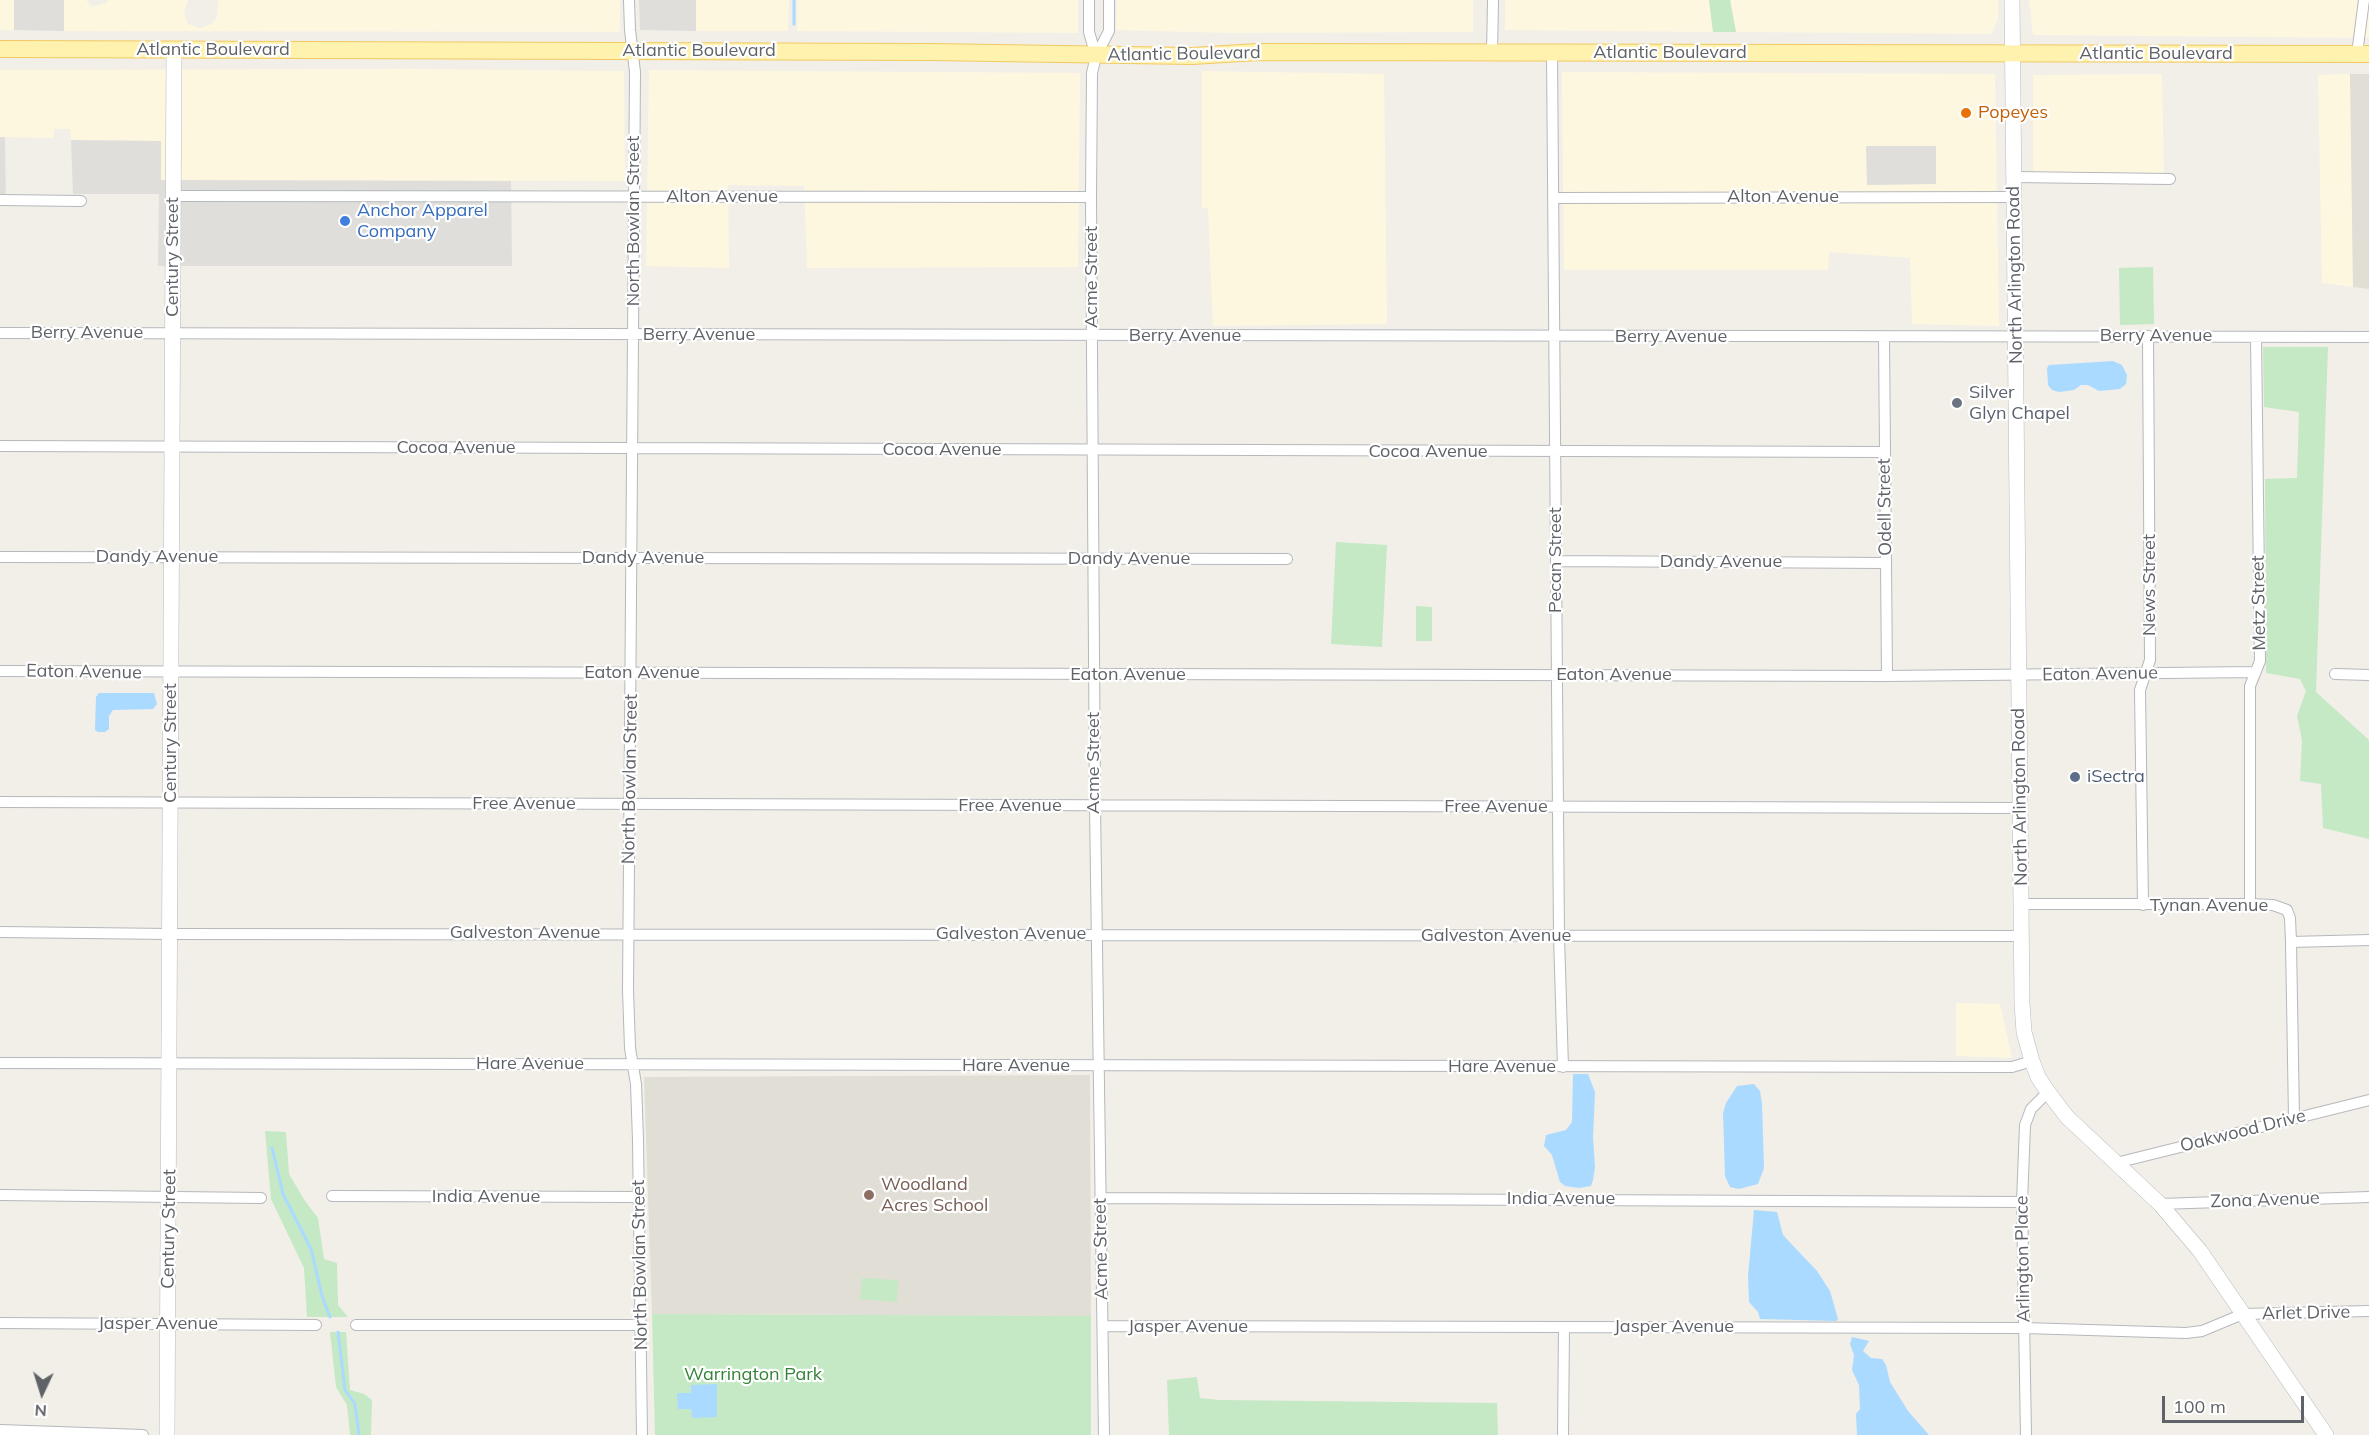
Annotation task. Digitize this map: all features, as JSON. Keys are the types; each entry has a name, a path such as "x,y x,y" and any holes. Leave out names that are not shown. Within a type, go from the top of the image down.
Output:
{"main road":[{"name":"North Arlington Road","path":"2012,0 2021,936 2024,1032 2038,1077 2048,1092 2067,1117 2160,1204 2200,1251 2326,1435"},
{"name":"Atlantic Boulevard","path":"0,50 989,52 1096,56 1192,56 1250,52 2363,54"},
{"name":"Century Street","path":"167,1435 174,50"}],"street":[{"name":"North Bowlan Street","path":"630,0 635,72 629,933 630,1048 636,1083 640,1197 642,1435"},
{"path":"1089,0 1089,32 1096,56"},
{"path":"1096,56 1109,31 1109,0"},
{"path":"1492,53 1493,0"},
{"path":"2363,54 2364,0"},
{"name":"Pecan Street","path":"1552,53 1559,936 1563,1067"},
{"name":"Acme Street","path":"1096,56 1092,73 1092,451 1096,934 1104,1435"},
{"path":"2014,177 2170,179"},
{"name":"Alton Avenue","path":"173,196 1091,197"},
{"name":"Alton Avenue","path":"1553,198 2014,197"},
{"path":"0,200 81,201"},
{"name":"Berry Avenue","path":"0,333 1884,338 2369,337"},
{"name":"News Street","path":"2143,905 2140,690 2151,660 2148,336"},
{"name":"Metz Street","path":"2250,904 2250,686 2260,662 2256,337"},
{"name":"Odell Street","path":"1884,338 1887,676"},
{"name":"Cocoa Avenue","path":"0,446 1884,452"},
{"name":"Dandy Avenue","path":"0,557 1287,559"},
{"name":"Dandy Avenue","path":"1556,561 1885,563"},
{"name":"Eaton Avenue","path":"0,671 1887,676 2255,672"},
{"path":"2336,674 2369,675"},
{"name":"Free Avenue","path":"0,802 2020,808"},
{"name":"Tynan Avenue","path":"2021,904 2273,904 2287,910 2290,918 2291,942"},
{"name":"Galveston Avenue","path":"0,932 2021,936"},
{"path":"2294,1118 2291,942 2369,940"},
{"name":"Hare Avenue","path":"0,1063 1563,1067 2012,1066 2032,1061"},
{"name":"Arlington Place","path":"2026,1435 2022,1202 2027,1117 2031,1109 2048,1092"},
{"name":"Oakwood Drive","path":"2116,1163 2369,1100"},
{"path":"0,1194 261,1198"},
{"name":"India Avenue","path":"332,1196 640,1197"},
{"name":"Zona Avenue","path":"2160,1204 2369,1197"},
{"name":"India Avenue","path":"1100,1198 2022,1202"},
{"name":"Arlet Drive","path":"2242,1314 2369,1311"},
{"name":"Jasper Avenue","path":"1103,1326 2024,1328 2186,1333 2202,1331 2242,1314"},
{"name":"Jasper Avenue","path":"0,1323 316,1325"},
{"path":"356,1325 642,1325"},
{"path":"1563,1435 1564,1327"},
{"path":"0,1430 144,1435"}],"shaded area":[{"path":"0,0 14,0 14,30 0,30"},
{"path":"14,0 64,0 64,31 14,30"},
{"path":"64,0 86,0 92,7 106,3 108,0 188,0 184,13 188,24 200,28 212,24 217,17 218,0 620,0 620,32 64,31"},
{"path":"639,0 696,0 696,31 640,30"},
{"path":"696,0 789,0 788,31 696,31"},
{"path":"797,0 1078,0 1078,33 797,31"},
{"path":"1117,0 1473,0 1473,32 1231,33 1116,30"},
{"path":"1505,0 1709,0 1713,32 1505,30"},
{"path":"1730,0 1998,0 1998,19 1991,34 1736,32"},
{"path":"2029,0 2369,0 2369,38 2033,35"},
{"path":"0,70 624,71 625,181 161,180 161,141 71,140 70,129 54,129 54,138 0,137"},
{"path":"649,70 1080,73 1078,267 807,268 804,186 728,185 729,268 646,266"},
{"path":"1202,71 1384,74 1387,324 1213,326 1208,208 1202,208"},
{"path":"1562,72 1995,74 1999,326 1912,324 1910,258 1829,252 1828,270 1564,270","holes":["1936,146 1936,184 1867,185"]},
{"path":"2162,74 2164,173 2033,172 2033,75"},
{"path":"2350,74 2353,287 2322,283 2318,75"},
{"path":"2350,74 2369,74 2369,289 2353,287"},
{"path":"0,137 5,137 6,206 0,206"},
{"path":"71,140 161,141 161,180 511,181 512,266 158,266 159,194 73,194"},
{"path":"1866,146 1936,146 1936,184 1867,185"},
{"path":"1956,1003 2000,1004 2012,1058 1956,1056"},
{"name":"Woodland Acres School","path":"1090,1075 1091,1316 652,1314 644,1077"}],"green space":[{"path":"1709,0 1730,0 1736,32 1713,32"},
{"path":"2153,267 2154,324 2120,325 2119,268"},
{"path":"2263,347 2328,347 2316,692 2369,740 2369,839 2323,828 2321,784 2300,781 2302,740 2297,716 2306,691 2300,679 2266,673 2265,479 2297,478 2299,412 2264,407"},
{"path":"1336,542 1387,545 1382,647 1331,644"},
{"path":"1416,606 1432,607 1432,641 1416,641"},
{"path":"265,1131 286,1132 289,1174 318,1218 324,1259 337,1263 338,1305 348,1317 307,1317 304,1268 271,1199"},
{"path":"862,1278 898,1280 897,1302 860,1299"},
{"name":"Warrington Park","path":"652,1314 1091,1316 1091,1435 655,1435"},
{"path":"330,1332 346,1332 350,1390 364,1394 372,1400 371,1435 350,1435 347,1405 336,1387"},
{"path":"1197,1377 1200,1398 1219,1400 1497,1403 1498,1435 1169,1435 1167,1380"}],"water":[{"path":"2113,361 2122,365 2127,375 2126,384 2120,389 2099,391 2088,385 2081,385 2074,390 2059,392 2052,390 2048,385 2047,368 2049,365"},
{"path":"99,693 154,693 157,704 153,709 113,710 109,716 109,729 105,732 98,732 95,730 96,697"},
{"path":"1573,1074 1588,1074 1595,1092 1593,1180 1591,1186 1579,1188 1565,1186 1560,1182 1552,1155 1544,1146 1546,1135 1566,1130 1572,1122"},
{"path":"1754,1084 1760,1091 1762,1104 1764,1168 1758,1184 1739,1189 1730,1187 1725,1176 1723,1113 1726,1103 1737,1086"},
{"path":"1754,1210 1777,1212 1783,1235 1817,1271 1830,1291 1838,1319 1836,1321 1760,1319 1758,1312 1749,1302 1748,1276"},
{"path":"1852,1337 1869,1341 1863,1351 1871,1358 1882,1359 1886,1365 1890,1382 1908,1411 1929,1435 1857,1435 1856,1414 1860,1409 1859,1385 1852,1370 1854,1355 1850,1344"},
{"path":"717,1384 717,1417 692,1418 691,1409 678,1409 677,1393 691,1393 691,1385"}],"waterway":[{"path":"794,0 794,24"},
{"path":"272,1148 283,1194 311,1249 322,1296 330,1317"},
{"path":"338,1332 345,1390 355,1404 359,1435"}],"place":[{"name":"Popeyes","path":"1966,113"},
{"name":"Anchor Apparel Company","path":"345,221"},
{"name":"Silver Glyn Chapel","path":"1957,403"},
{"name":"iSectra","path":"2075,777"},
{"name":"Woodland Acres School","path":"869,1195"}]}
